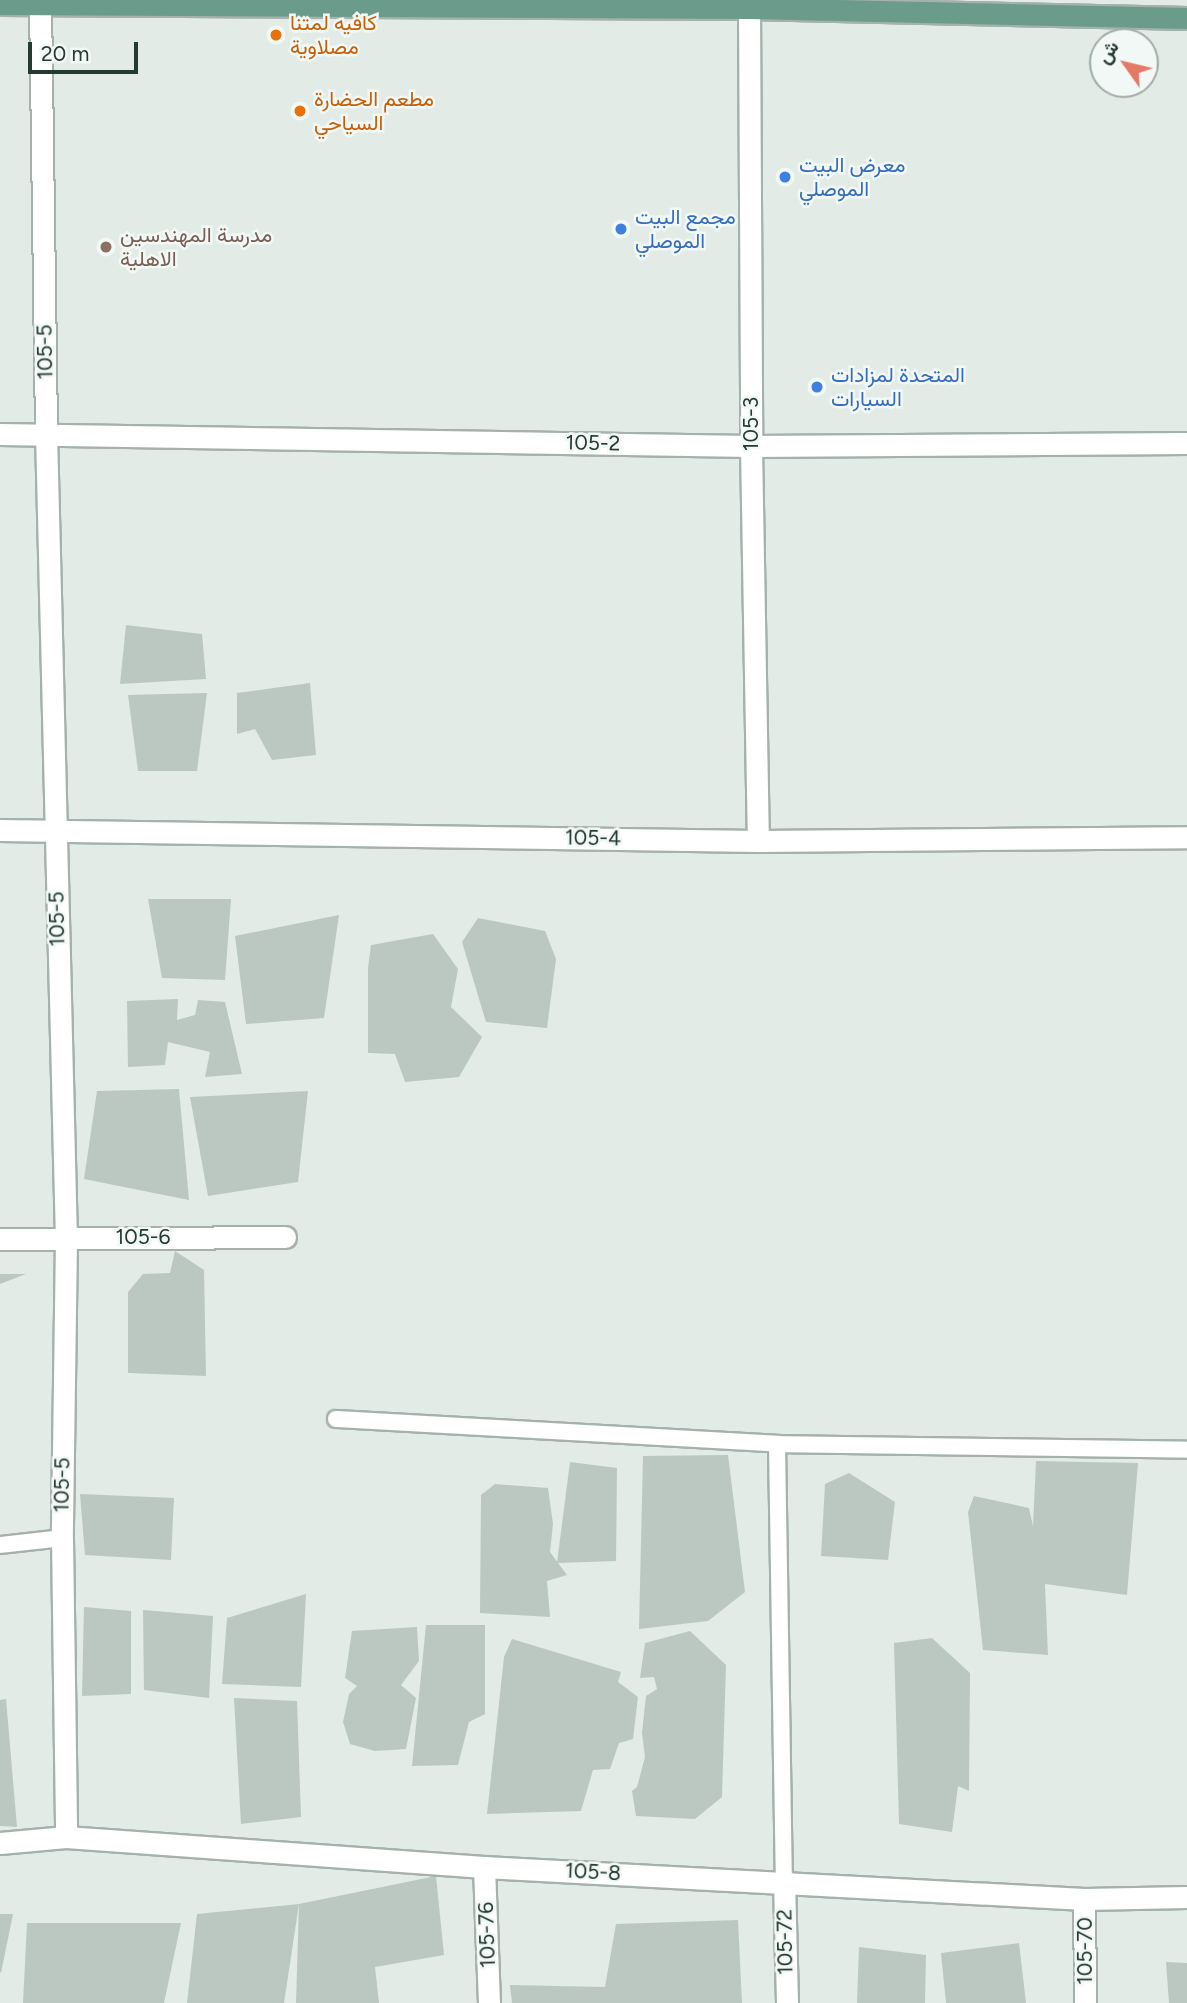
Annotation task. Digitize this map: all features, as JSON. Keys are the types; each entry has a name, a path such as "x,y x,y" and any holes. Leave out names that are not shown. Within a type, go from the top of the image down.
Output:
{"main road":[{"path":"0,4 40,1 749,8 1187,18"}],"street":[{"name":"105-5","path":"40,1 46,433 66,1238 61,1538 66,1837"},
{"name":"105-3","path":"749,8 751,446 758,841"},
{"name":"105-2","path":"0,434 751,446 1187,443"},
{"name":"105-4","path":"0,830 758,841 1187,837"},
{"name":"105-6","path":"0,1239 285,1237"},
{"name":"105-8","path":"0,1843 66,1837 484,1867 783,1880 1084,1899 1187,1897"},
{"name":"105-76","path":"484,1867 489,2003"},
{"name":"105-72","path":"783,1880 787,2003"},
{"name":"105-70","path":"1084,1899 1085,2003"}],"lane":[{"path":"336,1419 777,1444 1187,1450"},
{"path":"777,1444 783,1880"},
{"path":"0,1545 61,1538"}],"building":[{"path":"126,625 202,634 206,679 120,684"},
{"path":"310,683 316,755 272,760 255,729 237,734 237,693"},
{"path":"207,693 197,771 138,771 128,695"},
{"path":"148,899 231,899 225,980 162,978"},
{"path":"339,915 324,1018 246,1024 235,936"},
{"path":"478,918 545,931 556,959 547,1028 486,1022 462,942"},
{"path":"433,934 458,969 451,1007 482,1037 459,1077 405,1082 395,1054 368,1053 368,968 371,945"},
{"path":"178,999 177,1020 195,1015 198,1000 225,1002 242,1074 205,1077 210,1052 168,1042 165,1065 128,1067 127,1001"},
{"path":"179,1089 189,1200 84,1179 97,1091"},
{"path":"308,1091 298,1182 208,1196 190,1097"},
{"path":"175,1251 204,1270 206,1376 128,1373 128,1292 143,1274 170,1273"},
{"path":"0,1274 26,1274 0,1284"},
{"path":"728,1455 745,1592 708,1621 639,1629 643,1456"},
{"path":"1036,1461 1138,1463 1127,1595 1045,1584 1048,1655 983,1650 968,1512 974,1496 1029,1508 1033,1526"},
{"path":"570,1462 617,1468 616,1561 557,1563"},
{"path":"849,1473 895,1502 888,1560 821,1556 825,1484"},
{"path":"495,1484 548,1488 553,1524 550,1552 567,1575 547,1581 550,1617 480,1613 481,1495"},
{"path":"80,1494 174,1498 171,1560 85,1555"},
{"path":"306,1594 301,1687 222,1684 227,1618"},
{"path":"84,1607 131,1611 131,1694 82,1696"},
{"path":"143,1610 213,1616 209,1698 144,1690"},
{"path":"426,1625 485,1625 485,1714 469,1722 458,1765 412,1766"},
{"path":"417,1627 419,1661 401,1685 416,1698 406,1749 375,1751 350,1744 343,1722 349,1694 357,1686 345,1678 352,1631"},
{"path":"690,1631 726,1665 722,1797 695,1819 636,1816 632,1791 637,1787 645,1757 642,1733 646,1696 657,1689 654,1677 640,1678 645,1643"},
{"path":"932,1638 970,1673 969,1791 958,1786 952,1832 899,1824 894,1643"},
{"path":"512,1639 621,1672 618,1682 638,1697 633,1739 619,1743 610,1769 593,1770 581,1811 487,1814 504,1657"},
{"path":"234,1698 297,1701 301,1817 241,1824"},
{"path":"6,1699 17,1827 0,1826 0,1700"},
{"path":"436,1876 444,1955 375,1967 379,2003 296,2003 299,1904"},
{"path":"299,1904 284,2003 187,2003 197,1914"},
{"path":"0,1914 13,1914 1,1973 0,1972"},
{"path":"738,1920 742,2003 512,2003 510,1985 605,1987 616,1924"},
{"path":"27,1923 181,1923 164,2003 23,2003"},
{"path":"1019,1943 1026,2003 946,2003 941,1953"},
{"path":"859,1947 926,1955 925,2003 857,2003"},
{"path":"1166,1962 1187,1963 1187,2003 1169,2003"}],"place":[{"name":"كافيه لمتنا مصلاوية","path":"276,35"},
{"name":"مطعم الحضارة السياحي","path":"300,111"},
{"name":"معرض البيت الموصلي","path":"785,177"},
{"name":"مجمع البيت الموصلي","path":"621,229"},
{"name":"مدرسة المهندسين الاهلية","path":"106,247"},
{"name":"المتحدة لمزادات السيارات","path":"817,387"}]}
